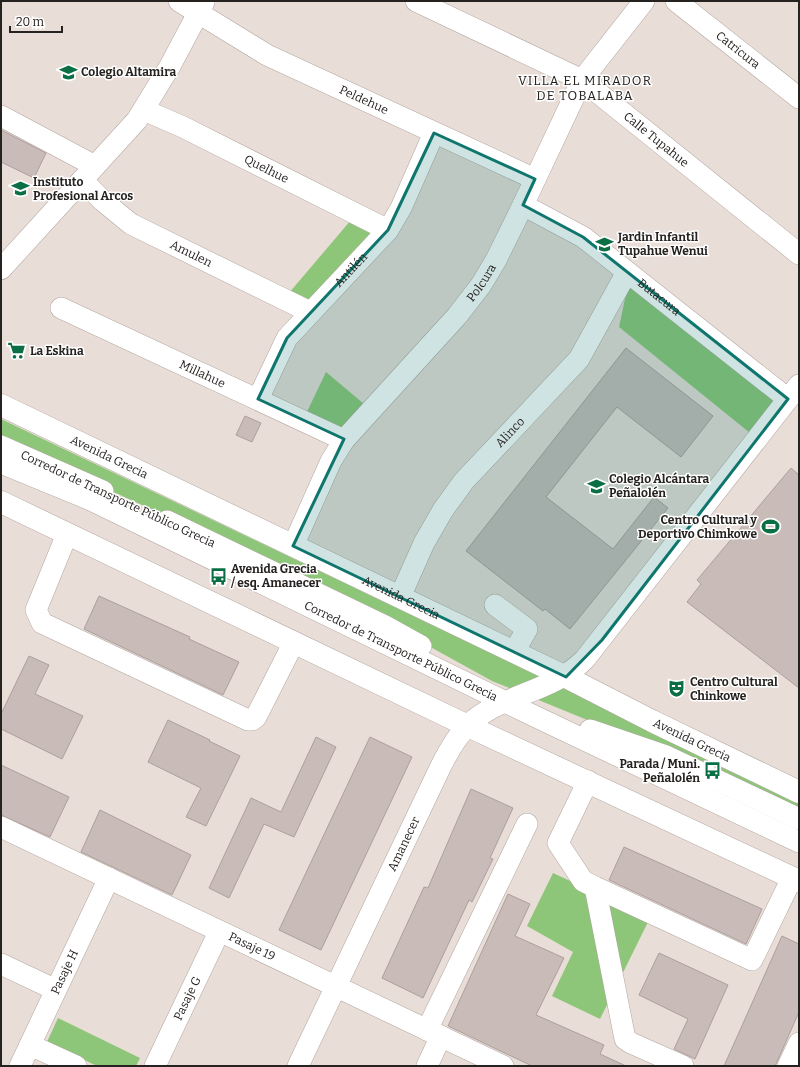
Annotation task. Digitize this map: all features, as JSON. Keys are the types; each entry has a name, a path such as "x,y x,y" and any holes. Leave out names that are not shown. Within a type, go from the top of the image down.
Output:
{"main road":[{"name":"Avenida Grecia","path":"1,405 566,676 652,721 799,792"},
{"path":"1,502 468,726 796,880"}],"street":[{"name":"Peldehue","path":"179,1 200,7 267,55 535,180"},
{"name":"Calle Tupahue","path":"416,1 582,80 799,254"},
{"name":"Polcura","path":"293,546 331,462 344,440 469,301 489,273 582,80 644,1"},
{"name":"Catricura","path":"676,1 799,98"},
{"path":"1,268 137,120 170,66 200,7"},
{"name":"Quelhue","path":"144,110 183,127 388,230"},
{"name":"Amulen","path":"1,116 89,173 112,209 131,224 310,312"},
{"name":"Antilén","path":"258,399 284,342 310,312 388,230 401,208 434,133"},
{"name":"Butacura","path":"523,205 583,237 627,272 794,392"},
{"name":"Alinco","path":"400,597 424,543 443,510 464,481 579,359 627,272"},
{"name":"Millahue","path":"61,308 344,440"},
{"name":"Amanecer","path":"298,1066 446,756 457,737 477,718 512,700 566,676 582,662 602,640 794,392"},
{"name":"Corredor de Transporte Público Grecia","path":"1,446 63,472 289,578 385,626 512,700 595,732 666,756 799,819"},
{"name":"Corredor de Transporte Público Grecia","path":"1,463 98,503 512,700 799,842"},
{"path":"68,534 36,610 42,623 248,720 256,718 294,642"},
{"path":"495,605 527,629 514,652"},
{"path":"588,782 558,843 583,881 595,887 752,960 796,880"},
{"path":"427,1066 434,1033 527,824"},
{"name":"Pasaje 19","path":"3,832 109,878 335,988 503,1066"},
{"name":"Pasaje H","path":"20,1066 109,878"},
{"path":"595,887 625,1038 631,1043 683,1066"},
{"name":"Pasaje G","path":"155,1066 219,932"},
{"path":"1,964 56,990"},
{"path":"788,1066 799,1043"},
{"path":"30,1045 76,1066"}],"highlighted area":[{"path":"434,133 535,179 523,205 583,237 788,399 602,640 566,677 293,546 344,439 258,399 287,338 388,230"}],"green space":[{"path":"351,220 375,236 310,305 289,293"},
{"path":"632,286 775,401 750,433 619,327 626,294"},
{"path":"326,372 364,404 342,436 304,418"},
{"path":"1,419 799,800 799,812 597,724 492,681 378,618 206,534 1,441"},
{"path":"553,873 650,918 600,1019 552,996 573,952 527,926"},
{"path":"58,1018 140,1058 136,1066 97,1066 47,1042"}],"building":[{"path":"1,130 46,153 34,178 1,162"},
{"path":"626,348 713,416 681,457 617,407 546,497 613,549 654,497 668,508 570,629 545,609 543,611 466,551"},
{"path":"245,416 261,423 252,442 236,435"},
{"name":"Centro Cultural y Deportivo Chimkowe","path":"791,468 799,475 799,688 687,602 701,584 697,580"},
{"path":"99,596 190,637 189,639 239,662 223,695 84,629"},
{"path":"29,656 49,665 35,694 83,716 62,759 1,729 1,714"},
{"path":"168,720 240,756 206,826 186,817 201,788 148,762"},
{"path":"316,737 336,747 294,837 264,824 229,898 209,888 251,798 281,812"},
{"path":"370,737 412,757 321,950 279,930"},
{"path":"1,765 69,797 50,837 1,815"},
{"path":"471,789 513,808 490,858 493,859 472,902 469,900 423,998 382,978 424,887 428,888"},
{"path":"100,810 191,855 172,895 81,852"},
{"path":"624,847 762,909 746,944 609,880"},
{"path":"508,894 530,904 515,936 564,958 536,1015 604,1045 600,1054 626,1066 532,1066 448,1026"},
{"path":"782,936 799,944 799,1012 781,1053 775,1066 724,1066"},
{"path":"659,953 728,985 695,1059 674,1049 688,1019 639,995"}],"place":[{"name":"Colegio Altamira","path":"68,72"},
{"name":"Instituto Profesional Arcos","path":"20,189"},
{"name":"Jardin Infantil Tupahue Wenui","path":"605,244"},
{"name":"La Eskina","path":"17,351"},
{"name":"Colegio Alcántara Peñalolén","path":"596,486"},
{"name":"Centro Cultural y Deportivo Chimkowe","path":"770,527"},
{"name":"Avenida Grecia / esq. Amanecer","path":"218,576"},
{"name":"Centro Cultural Chinkowe","path":"677,689"},
{"name":"Parada / Muni. Peñalolén","path":"713,771"}],"district":[{"name":"VILLA EL MIRADOR DE TOBALABA","path":"585,88"}]}
